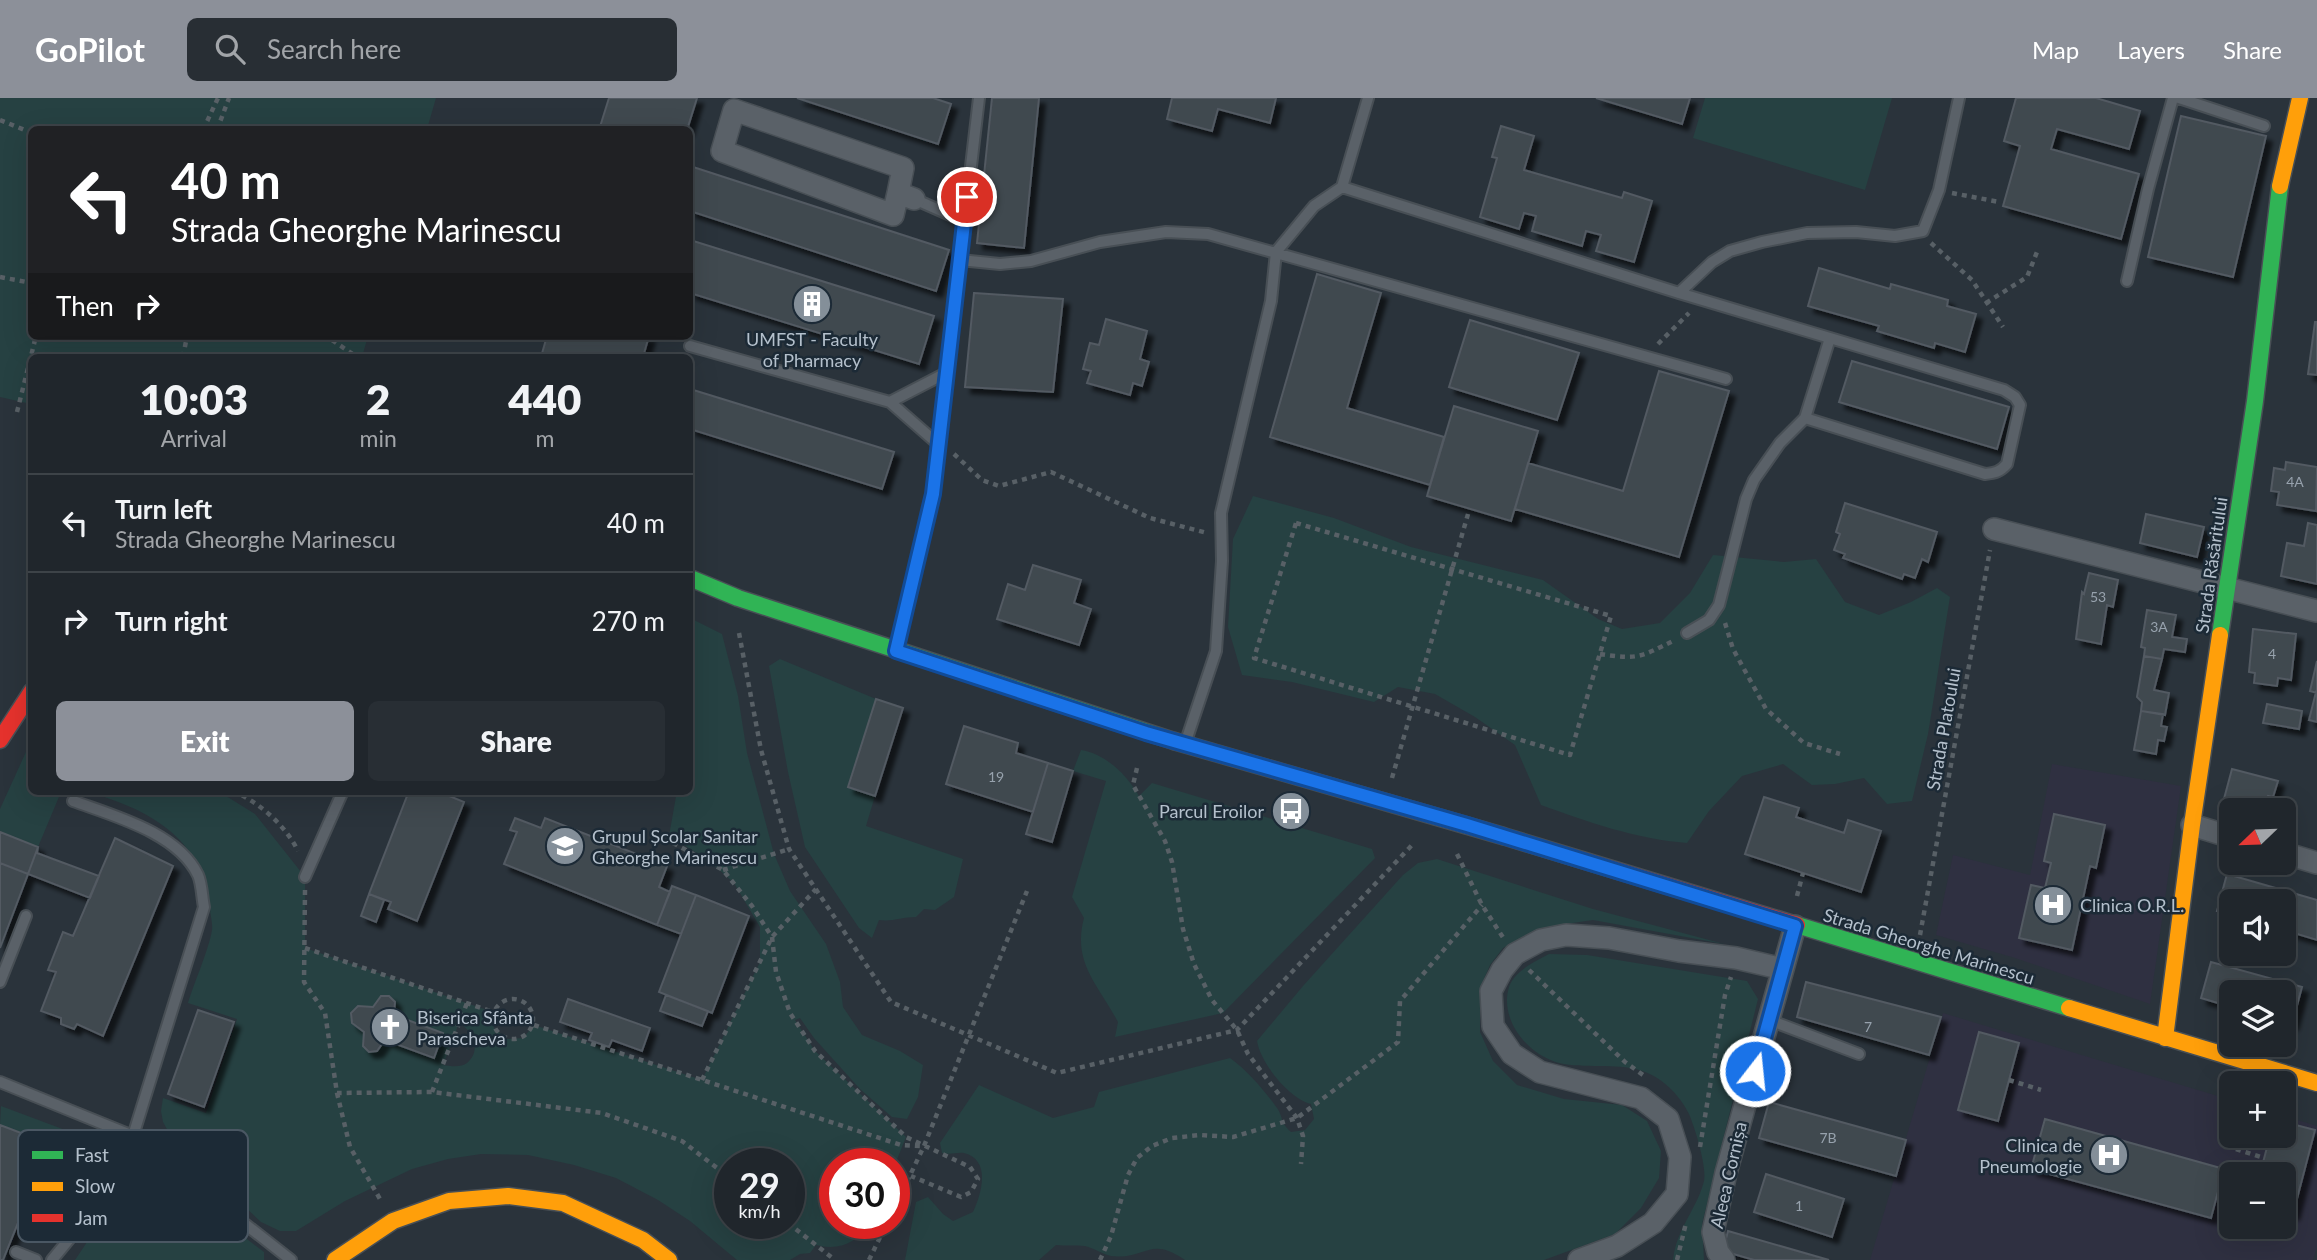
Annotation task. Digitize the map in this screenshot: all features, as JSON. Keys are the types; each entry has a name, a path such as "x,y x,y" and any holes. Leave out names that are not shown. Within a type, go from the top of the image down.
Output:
{"main road":[{"name":"Strada Răsăritului","path":"2165,1038 2192,825 2255,401 2280,184 2300,98"},
{"name":"Strada Gheorghe Marinescu","path":"693,579 738,598 896,651 1185,744 1467,825 2317,1083"},
{"path":"0,738 28,697"},
{"path":"334,1260 393,1221 449,1201 508,1196 563,1203 643,1240 669,1260"}],"street":[{"path":"734,110 903,168 906,196 894,215 722,151 734,110"},
{"path":"1994,529 2317,611"},
{"path":"2192,825 2219,833"},
{"path":"2296,857 2317,863"},
{"name":"Aleea Cornișa","path":"1724,1260 1718,1252 1713,1232 1726,1174 1795,926"},
{"path":"1579,1260 1617,1247 1653,1223 1677,1194 1681,1157 1668,1119 1641,1098 1540,1072 1512,1054 1493,1026 1491,991 1502,970 1516,954 1541,940 1566,935 1609,938 1736,958 1783,970"}],"lane":[{"path":"896,651 933,494 979,98"},
{"path":"1185,744 1216,651 1222,561 1221,513 1271,300 1276,252 1314,206 1342,187 1368,98"},
{"path":"1679,293 1712,262 1730,251 1807,233 1856,232 1895,236 1923,231 1939,190 1959,98"},
{"path":"2127,281 2173,98"},
{"path":"2179,98 2264,125"},
{"path":"1342,187 1679,293 2004,390 2015,397 2020,405 2020,416 2007,464 2001,471 1985,474 1805,418"},
{"path":"906,196 964,221"},
{"path":"960,260 1000,264 1031,261 1100,242 1166,232 1208,234 1726,379"},
{"path":"1687,633 1709,620 1719,605 1746,499 1754,480 1780,443 1805,418 1830,338"},
{"path":"690,346 890,402 938,442"},
{"path":"890,402 946,373"},
{"path":"305,877 341,795"},
{"path":"73,801 155,832 180,852 199,876 204,908 136,1130"},
{"path":"0,982 26,916"},
{"path":"1769,1020 1859,1054"},
{"path":"0,1082 119,1130"},
{"path":"248,1226 291,1260"},
{"path":"52,1260 67,1242"},
{"path":"16,1252 36,1260"}],"path":[{"path":"204,126 218,98"},
{"path":"218,126 229,98"},
{"path":"0,120 28,131"},
{"path":"1939,190 1999,202"},
{"path":"1923,231 1936,248 1972,281 2003,327"},
{"path":"1986,303 2027,277 2037,252"},
{"path":"0,277 28,282"},
{"path":"1645,357 1702,300"},
{"path":"332,340 353,354"},
{"path":"18,412 28,370"},
{"path":"938,442 982,480 999,486 1051,472 1150,518 1208,534"},
{"path":"1392,778 1468,513"},
{"path":"1296,523 1452,570 1611,616 1570,755 1254,658 1296,523"},
{"name":"Strada Platoului","path":"1920,935 1994,529"},
{"path":"1719,605 1733,649 1766,709 1804,743 1840,754"},
{"path":"739,633 761,750 789,849 891,1002 1057,1073 1237,1031 1413,844"},
{"path":"1600,654 1628,658 1644,656 1687,633"},
{"path":"1137,768 1133,785 1165,841 1172,862 1183,929 1195,964 1212,1000 1237,1031 1248,1054 1297,1118 1303,1136 1301,1164"},
{"path":"240,795 258,805 283,828 294,841 300,855 305,877 304,982 325,1013 337,1093 350,1147 381,1201"},
{"path":"673,843 723,870 752,906 772,937 776,972 790,1013 815,1051 906,1137 924,1146 970,1167 978,1179 971,1192 961,1197 911,1176 924,1146 970,1036 1027,891"},
{"path":"723,870 789,849"},
{"path":"1457,854 1482,905 1508,946"},
{"path":"1797,896 1803,873"},
{"path":"702,1080 772,937 816,889"},
{"path":"1100,1260 1111,1236 1128,1175 1137,1158 1152,1146 1172,1138 1200,1135 1233,1138 1297,1118 1398,1042 1400,1001 1482,905"},
{"path":"305,948 493,1012"},
{"path":"1523,963 1625,1062 1653,1083"},
{"path":"1694,1144 1699,1155 1725,995"},
{"path":"520,998 532,1009 534,1025 523,1038 507,1039 494,1028 493,1012 503,1000 520,998"},
{"path":"432,1092 467,1003"},
{"path":"534,1025 901,1145 924,1146"},
{"path":"2009,1080 2041,1090"},
{"path":"337,1093 432,1092 602,1113 682,1140 714,1165"},
{"path":"2236,1149 2264,1158"},
{"path":"1677,1260 1686,1223"},
{"path":"805,1236 835,1260"},
{"path":"869,1260 879,1239"}],"shaded area":[{"name":"Clinica O.R.L.","path":"2052,764 2181,786 2150,1004 2015,958 1936,935 1953,855 2030,875"},
{"name":"Clinica de Pneumologie","path":"1943,1013 2219,1096 2219,1148 2296,1148 2296,1120 2317,1126 2317,1246 2313,1260 1870,1260"}],"green space":[{"path":"0,98 436,98 428,126 28,126 28,340 367,340 363,354 28,354 28,403 0,397"},
{"path":"1705,98 1892,98 1865,190 1693,138"},
{"path":"1253,496 1334,518 1411,547 1543,580 1598,619 1622,629 1660,623 1690,593 1713,555 1784,562 1816,559 1845,602 1879,615 1937,588 1950,597 1928,734 1912,801 1887,804 1864,778 1812,785 1783,764 1742,776 1709,811 1687,843 1649,838 1541,805 1515,745 1475,717 1435,694 1398,687 1374,702 1292,682 1242,675 1228,627 1233,539"},
{"path":"693,620 722,634 738,696 747,753 774,854 790,891 826,944 840,982 843,1007 862,1035 900,1051 923,1065 918,1097 907,1119 892,1117 860,1089 814,1038 800,1018 795,1020 815,1051 906,1137 902,1148 819,1148 819,1239 854,1239 840,1246 816,1245 810,1253 800,1254 790,1260 737,1260 690,1221 616,1178 528,1155 481,1154 448,1159 412,1169 345,1201 296,1231 280,1231 261,1222 248,1210 248,1130 167,1130 163,1122 163,1098 206,1113 237,1019 188,1003 212,930 205,883 196,862 184,844 168,829 129,806 97,795 224,795 255,814 305,877 305,948 493,1012 494,1028 507,1039 523,1038 534,1025 702,1080 760,962 760,927 734,883 708,860 669,836 676,795 693,795","holes":["459,1023 468,1031 475,1047 472,1058 465,1065 443,1065"]},
{"path":"780,659 876,699 848,787 875,796 866,826 963,859 954,897 935,910 924,909 916,917 879,920 872,938 859,928 805,847 769,666"},
{"path":"28,748 28,795 60,795 38,847 0,832 0,809"},
{"path":"1081,750 1099,756 1115,767 1139,796 1152,783 1372,849 1375,858 1223,1013 1115,1037 1118,1022 1084,961 1081,934 1084,918 1072,897 1106,781 1073,771"},
{"path":"1437,859 1593,909 1724,944 1593,920 1559,925 1532,932 1503,948 1490,965 1480,988 1480,1032 1493,1061 1517,1085 1564,1099 1622,1105 1647,1121 1661,1151 1659,1178 1641,1208 1615,1234 1544,1260 1185,1260 1163,1249 1111,1256 1085,1246 1056,1245 1039,1260 905,1260 916,1202 928,1197 953,1221 973,1212 976,1205 982,1179 978,1163 964,1153 942,1153 940,1143 979,1085 1053,1118 1094,1107 1099,1092 1230,1058 1261,1088 1291,1132 1305,1130 1314,1119 1311,1104 1294,1095 1277,1079 1264,1060 1257,1041 1403,875 1418,863"},
{"path":"1549,954 1587,955 1747,981 1758,999 1702,1224 1704,1260 1673,1260 1678,1238 1704,1181 1702,1157 1694,1128 1680,1100 1662,1081 1639,1070 1569,1065 1548,1059 1527,1044 1512,1023 1507,999 1512,981 1526,967"},
{"path":"1,1106 65,1130 18,1132 0,1125"},
{"path":"248,1240 264,1252 264,1260 75,1260 87,1242 248,1242"}],"building":[{"path":"609,98 697,98 688,126 600,126"},
{"path":"797,98 933,98 951,104 938,144"},
{"path":"992,98 1039,98 1024,248 977,243"},
{"path":"1172,98 1276,98 1270,123 1218,109 1212,131 1167,119"},
{"path":"1596,98 1690,98 1682,124"},
{"path":"2016,98 2096,98 2140,111 2129,149 2057,129 2051,149 2139,174 2121,239 2003,206 2020,146 2004,141"},
{"path":"2181,116 2266,136 2233,277 2148,257"},
{"path":"1501,126 1534,136 1524,170 1622,198 1624,192 1652,201 1634,262 1596,251 1601,235 1586,231 1582,246 1532,231 1536,216 1524,213 1519,229 1480,217 1497,158 1492,157"},
{"path":"693,167 949,250 936,291 693,212"},
{"name":"UMFST - Faculty of Pharmacy","path":"693,241 934,316 919,364 693,294"},
{"path":"1819,268 1890,289 1891,284 1948,300 1947,306 1976,314 1965,352 1935,343 1934,348 1877,331 1879,326 1808,306"},
{"path":"1317,274 1381,293 1347,408 1444,437 1430,485 1270,437"},
{"path":"974,293 1063,299 1053,392 965,387"},
{"path":"1106,319 1147,331 1140,359 1149,362 1142,386 1133,383 1130,395 1087,383 1091,371 1083,369 1090,343 1099,345"},
{"path":"1470,320 1579,353 1557,420 1449,387"},
{"path":"2317,322 2317,375 2308,374"},
{"path":"546,340 648,340 644,354 542,354"},
{"path":"1852,361 2009,407 1997,449 1839,402"},
{"path":"1659,371 1729,391 1679,557 1515,509 1528,463 1623,491"},
{"name":"UMFST - Faculty of Pharmacy","path":"693,390 894,452 882,489 693,430"},
{"path":"1454,406 1538,431 1511,521 1427,496"},
{"path":"2286,462 2317,467 2316,511 2277,505 2279,492 2271,491 2274,468 2285,470"},
{"path":"1845,503 1937,532 1928,562 1922,559 1915,578 1904,574 1902,579 1843,558 1845,554 1834,550 1840,534 1836,532"},
{"path":"2146,514 2204,527 2197,557 2140,543"},
{"path":"2308,523 2317,525 2317,584 2281,576 2287,543 2304,546"},
{"path":"1033,565 1081,580 1074,603 1091,609 1079,645 997,619 1008,584 1025,590"},
{"path":"2089,573 2118,580 2113,607 2107,605 2101,644 2076,639 2082,592 2084,594"},
{"path":"2147,610 2176,615 2172,637 2187,639 2185,652 2164,649 2162,659 2144,656 2145,648 2141,647"},
{"path":"2253,629 2296,634 2291,680 2278,678 2277,686 2254,683 2255,673 2249,672"},
{"path":"2144,656 2162,659 2154,690 2169,693 2165,715 2141,711 2142,702 2137,697"},
{"path":"2317,661 2317,693 2310,691"},
{"path":"2317,693 2317,722 2309,720"},
{"path":"876,699 903,708 875,796 848,787"},
{"path":"2267,704 2302,711 2299,729 2263,723"},
{"path":"2141,711 2163,714 2161,726 2167,727 2164,741 2158,740 2156,754 2134,750"},
{"path":"964,726 1018,743 1016,753 1048,763 1033,812 946,784"},
{"path":"1048,763 1073,771 1052,842 1026,834"},
{"path":"2232,769 2278,781 2273,797 2224,798"},
{"path":"407,795 447,795 464,802 417,921 388,909 391,902 369,894"},
{"path":"1764,797 1799,808 1796,817 1844,833 1848,820 1881,831 1861,892 1745,854"},
{"path":"2054,814 2105,825 2096,868 2090,866 2072,950 2019,938 2031,885 2045,888 2051,863 2044,861"},
{"path":"515,818 541,828 545,818 667,866 659,887 670,892 657,925 504,864 517,832 510,830"},
{"path":"0,832 38,847 28,874 0,863"},
{"path":"115,838 173,866 103,1036 77,1024 74,1029 61,1024 61,1018 41,1011 56,972 48,970 63,932 73,936"},
{"path":"38,847 37,853 99,876 90,898 28,874"},
{"path":"0,863 28,874 0,948"},
{"path":"2227,875 2230,875 2279,889 2223,889"},
{"path":"672,886 696,895 681,934 657,925"},
{"path":"369,894 384,900 376,922 361,916"},
{"path":"2296,894 2317,900 2317,940 2296,934"},
{"path":"696,895 749,916 712,1013 659,992"},
{"path":"2211,962 2277,980 2219,980 2219,1003 2201,998"},
{"path":"1806,982 1941,1017 1929,1055 1797,1017"},
{"path":"2296,985 2302,987 2296,1009"},
{"path":"666,995 708,1011 702,1026 660,1011"},
{"name":"Biserica Sfânta Parascheva","path":"381,996 389,996 395,1002 394,1015 443,1033 434,1058 385,1040 377,1051 369,1052 363,1046 364,1032 352,1023 351,1013 358,1006 373,1007"},
{"path":"568,999 650,1028 642,1051 612,1040 609,1047 589,1040 592,1033 560,1022"},
{"path":"198,1010 234,1022 204,1107 168,1094"},
{"path":"1979,1032 2019,1043 1998,1121 1958,1110"},
{"path":"1769,1102 1906,1140 1896,1176 1759,1138"},
{"path":"2045,1119 2219,1168 2219,1188 2211,1218 2031,1169"},
{"path":"0,1125 18,1132 18,1223 3,1260 0,1260"},
{"path":"2296,1125 2315,1130 2296,1203 2296,1162 2263,1162 2267,1148 2296,1148"},
{"path":"1766,1174 1844,1199 1832,1237 1754,1212"},
{"path":"1728,1231 1829,1260 1754,1260 1723,1251"}],"traffic: fast":[{"path":"2220,635 2255,401 2280,186"},
{"path":"693,579 738,598 1174,741"},
{"path":"1797,925 2069,1008"}],"traffic: slow":[{"path":"2280,186 2300,98"},
{"path":"2165,1038 2220,635"},
{"path":"1174,741 1503,836"},
{"path":"2069,1008 2317,1083"},
{"path":"335,1260 393,1221 449,1201 508,1196 563,1203 643,1240 669,1260"}],"traffic: jam":[{"path":"0,740 28,697"},
{"path":"1503,836 1797,925"}],"place":[{"name":"UMFST - Faculty of Pharmacy","path":"812,304"},
{"name":"Parcul Eroilor","path":"1291,811"},
{"name":"Grupul Școlar Sanitar Gheorghe Marinescu","path":"565,846"},
{"name":"Clinica O.R.L.","path":"2053,905"},
{"name":"Biserica Sfânta Parascheva","path":"390,1027"},
{"name":"Clinica de Pneumologie","path":"2109,1155"}],"route":[{"path":"967,197 933,494 896,651 1146,733 1467,825 1795,926 1755,1071"}]}
